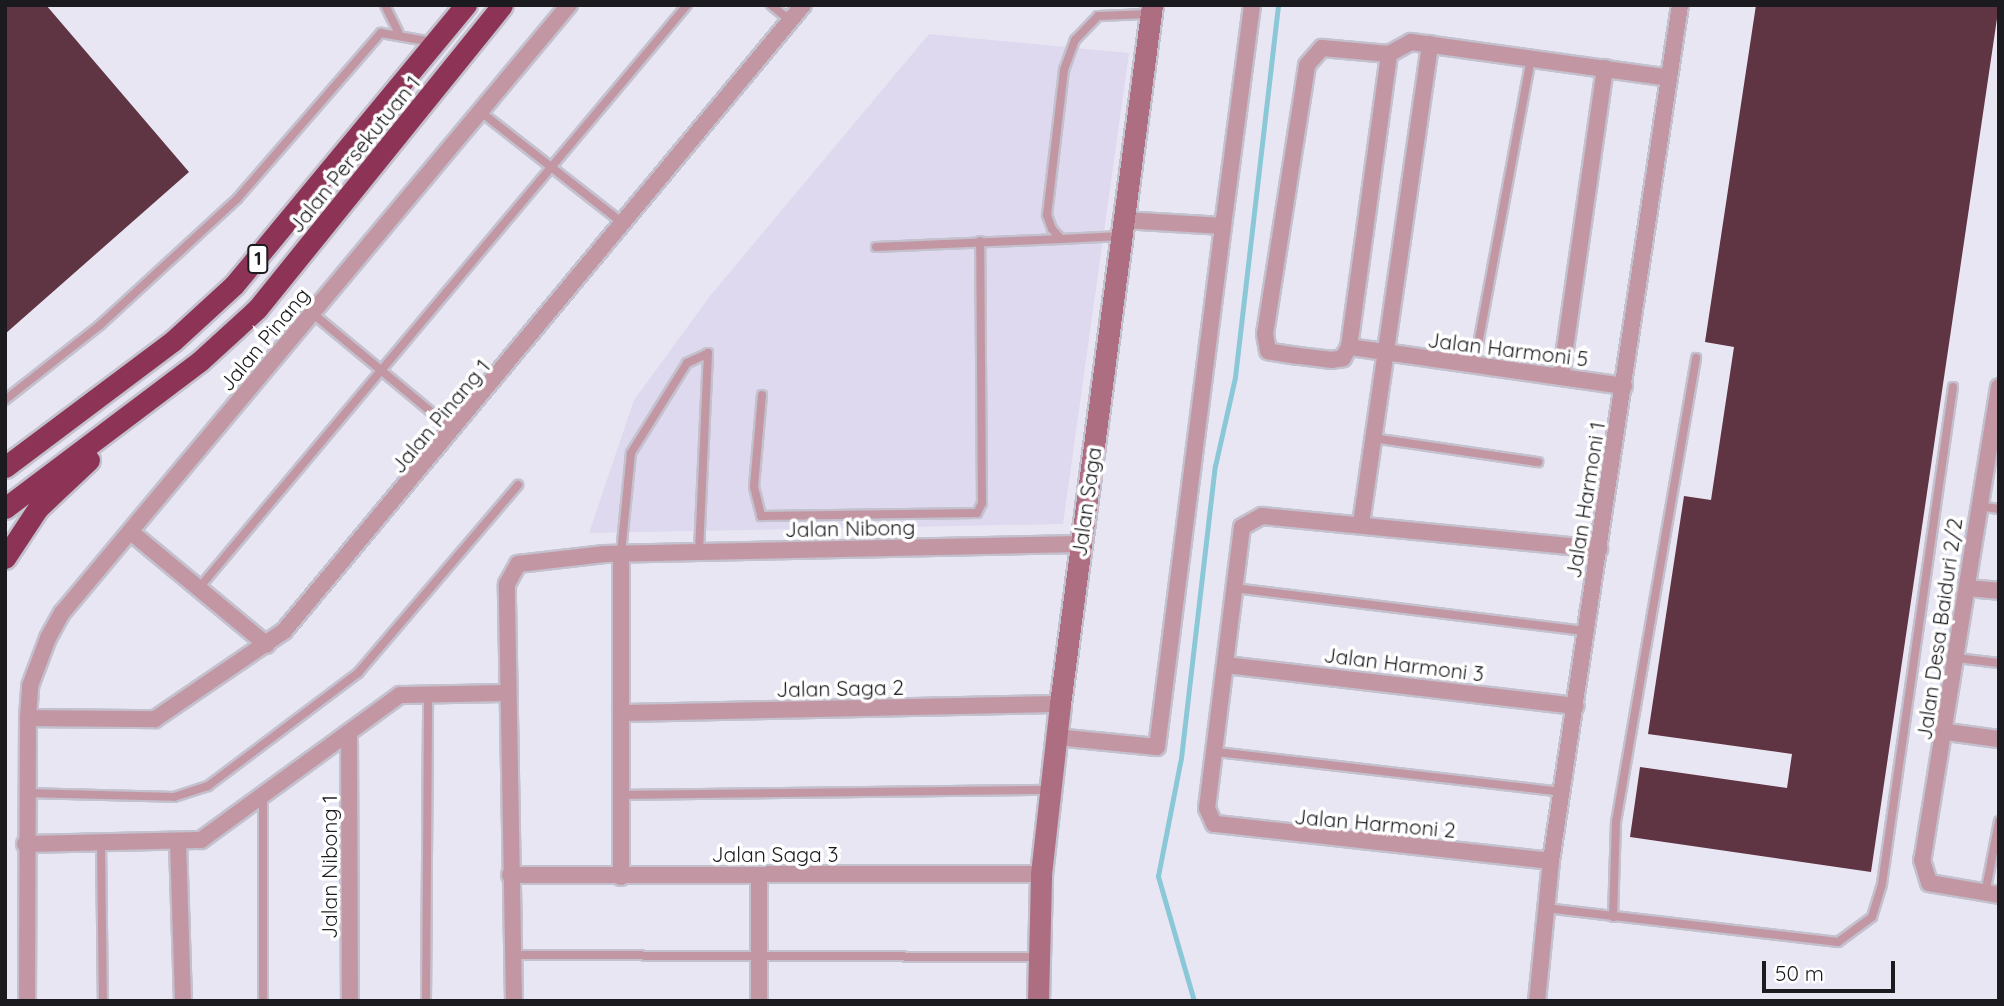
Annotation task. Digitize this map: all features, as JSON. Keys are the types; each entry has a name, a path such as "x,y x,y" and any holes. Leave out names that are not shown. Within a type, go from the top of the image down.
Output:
{"highway":[{"name":"Jalan Persekutuan 1","path":"5,467 174,340 234,285 438,44 467,5"},
{"name":"Jalan Persekutuan 1","path":"5,508 201,361 257,309 313,244 502,5"},
{"path":"5,558 38,508 201,361"}],"street":[{"name":"Jalan Pinang","path":"27,1001 25,844 30,686 53,630 569,5"},
{"name":"Jalan Pinang 1","path":"28,718 155,719 267,645 299,617 455,432 803,5"},
{"path":"1056,737 1157,747 1252,5"},
{"name":"Jalan Harmoni 1","path":"1537,1001 1551,861 1680,5"},
{"name":"Jalan Saga","path":"1038,1001 1041,874 1059,704 1152,10"},
{"path":"1389,54 1322,48 1311,55 1265,334 1268,351 1332,360 1349,347 1389,54 1399,44 1430,44 1531,56 1669,79"},
{"path":"1361,524 1430,44"},
{"path":"1561,377 1605,68"},
{"path":"1122,228 1223,226"},
{"name":"Jalan Harmoni 5","path":"1349,347 1385,355 1624,386"},
{"name":"Jalan Desa Baiduri 2/2","path":"1992,895 1945,889 1923,877 1947,732 1977,506 1995,428 1999,387"},
{"path":"1217,752 1234,588 1248,518 1361,524 1599,549"},
{"path":"132,533 267,645"},
{"name":"Jalan Nibong","path":"508,693 510,573 529,559 621,553 1080,544"},
{"path":"621,553 621,877"},
{"path":"1967,588 1999,592"},
{"name":"Jalan Harmoni 3","path":"1226,665 1576,706"},
{"path":"25,844 178,842 212,836 400,695 508,693 514,1001"},
{"name":"Jalan Saga 2","path":"621,713 1059,704"},
{"path":"1947,732 1999,740"},
{"name":"Jalan Nibong 1","path":"349,733 350,1001"},
{"name":"Jalan Harmoni 2","path":"1217,752 1207,808 1213,824 1229,831 1551,861"},
{"path":"178,842 183,1001"},
{"name":"Jalan Saga 3","path":"510,876 1041,874"},
{"path":"759,876 759,1001"}],"lane":[{"path":"384,5 398,32"},
{"path":"200,588 687,5"},
{"path":"771,5 791,21"},
{"path":"1061,239 1047,215 1066,55 1098,16 1152,10"},
{"path":"5,400 100,325 237,199 362,51 381,33 398,32 438,44"},
{"path":"1474,366 1531,56"},
{"path":"481,112 624,224"},
{"path":"876,247 1061,239 1122,228"},
{"path":"762,396 754,487 761,516 977,513 984,397 980,241"},
{"path":"313,313 455,432"},
{"path":"621,553 631,453 687,363 708,353 699,551"},
{"path":"1613,917 1616,822 1696,358"},
{"path":"1545,908 1838,942 1872,917 1882,884 1953,387"},
{"path":"1373,438 1538,462"},
{"path":"26,793 174,797 208,786 358,673 518,485"},
{"path":"1977,506 1999,509"},
{"path":"1234,588 1586,631"},
{"path":"1957,657 1999,663"},
{"path":"426,1001 428,694"},
{"path":"1217,752 1562,792"},
{"path":"621,795 1051,790"},
{"path":"263,799 263,1001"},
{"path":"1992,895 1999,821"},
{"path":"101,843 103,1001"},
{"path":"512,955 759,953 1039,957"}],"shaded area":[{"path":"929,34 1129,53 1063,524 589,533 634,400 710,296"}],"building":[{"path":"5,5 46,5 189,172 5,334"},
{"path":"1756,5 1999,5 1871,872 1630,837 1640,767 1787,788 1792,754 1648,734 1684,496 1711,500 1734,347 1705,342"}],"waterway":[{"path":"1194,1001 1158,876 1181,758 1215,466 1235,377 1278,5"}]}
